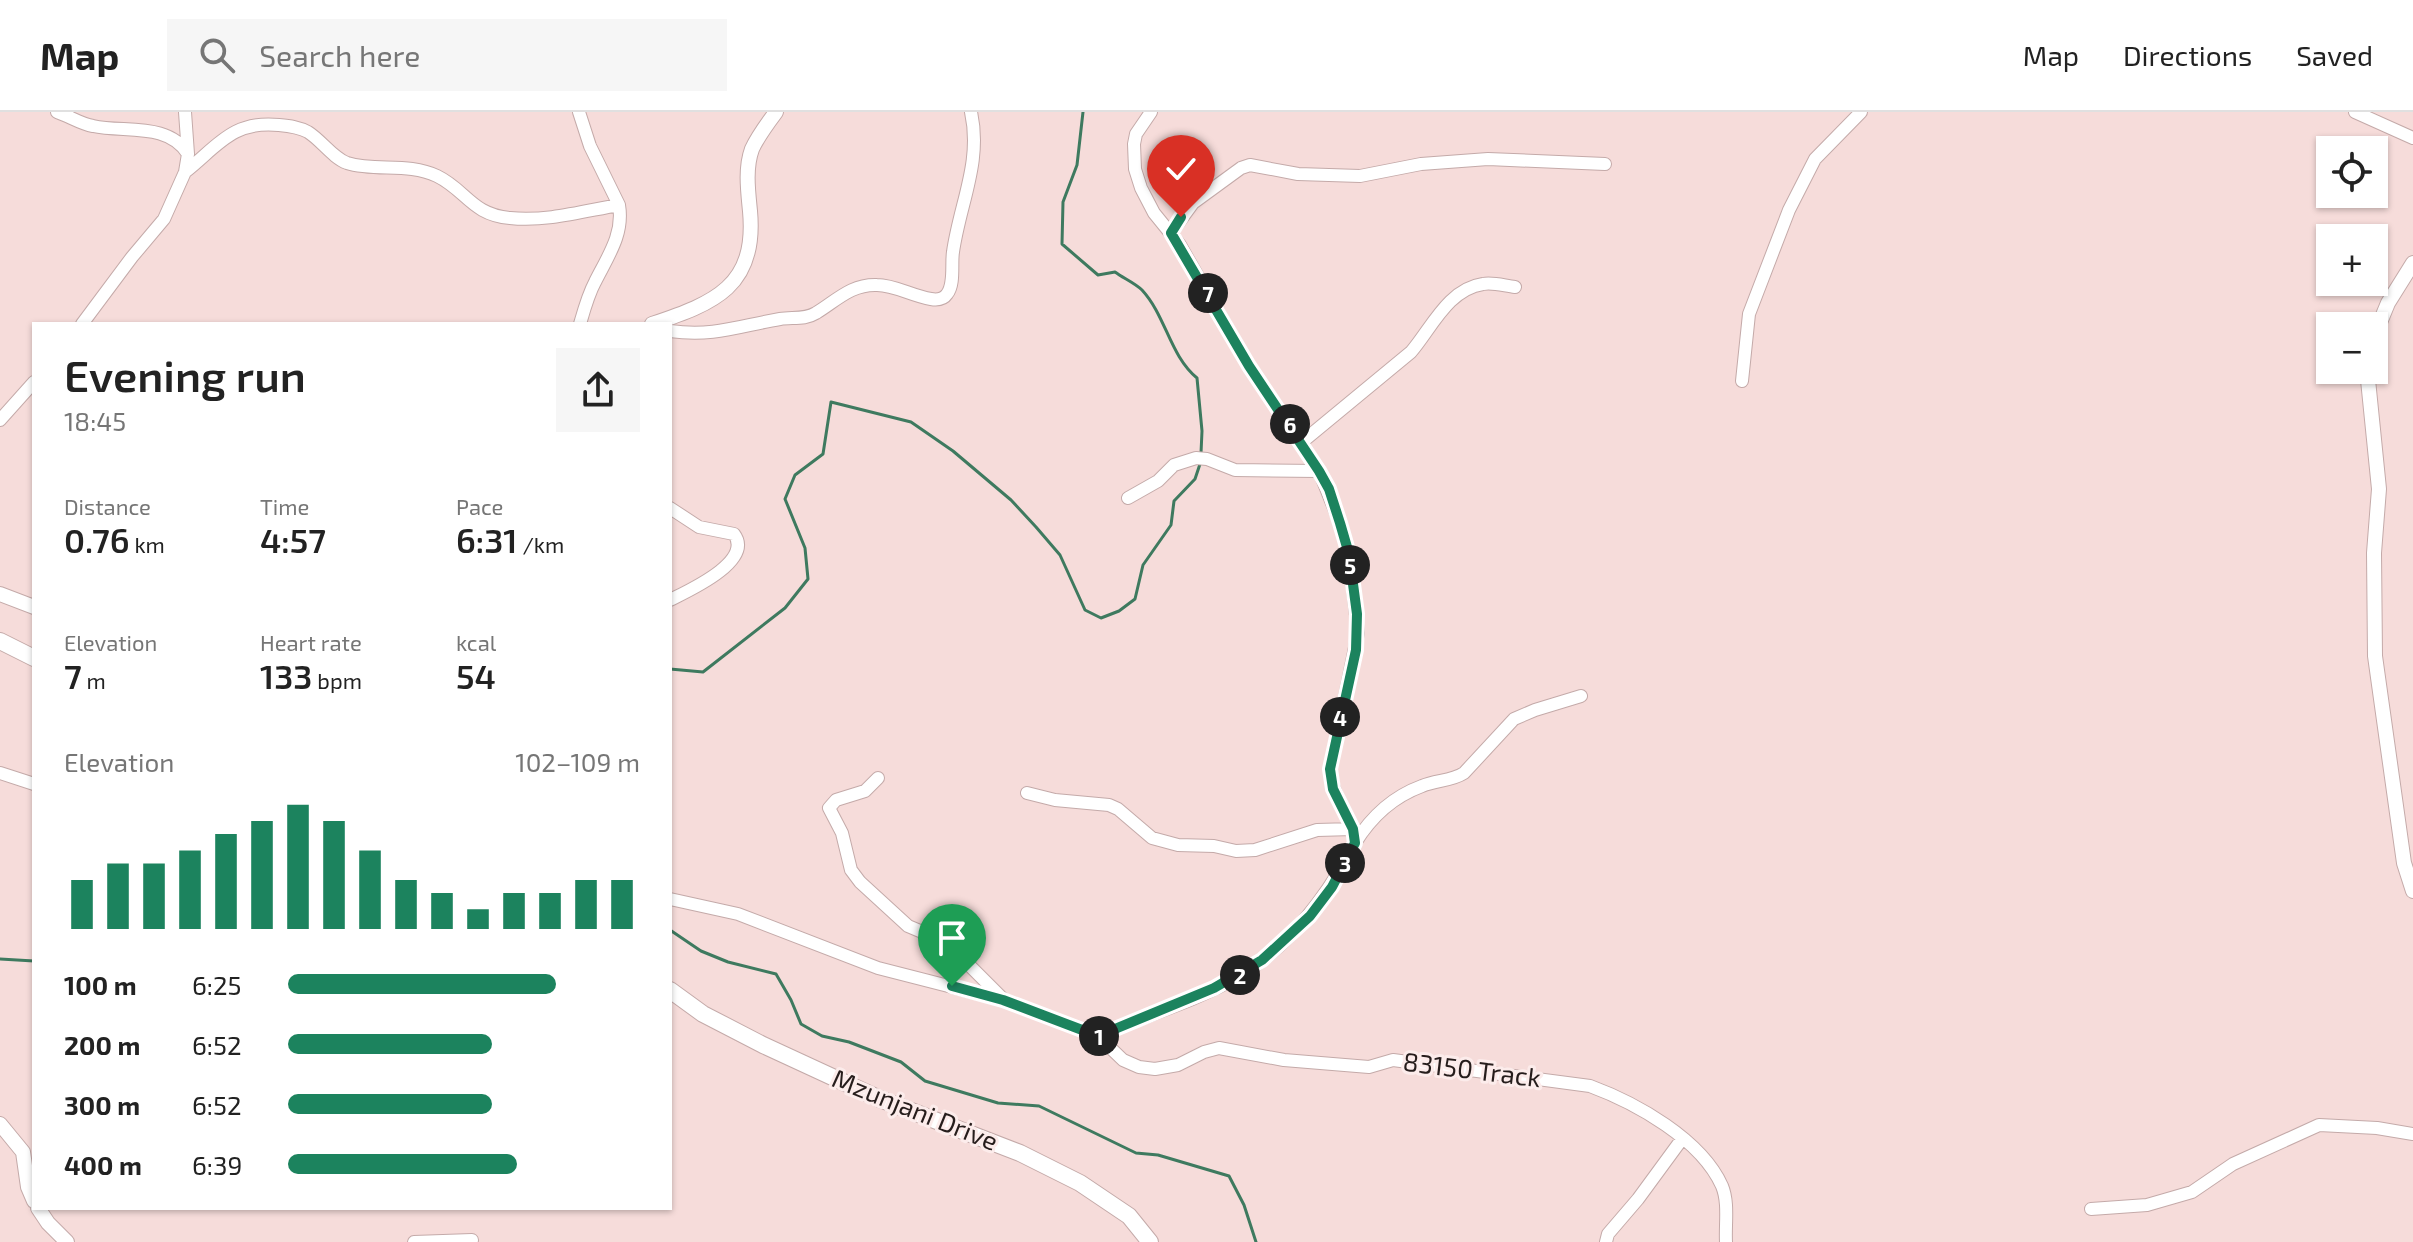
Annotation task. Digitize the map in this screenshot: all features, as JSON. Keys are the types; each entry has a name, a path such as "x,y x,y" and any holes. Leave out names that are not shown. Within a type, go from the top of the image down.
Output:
{"main road":[{"path":"0,641 32,657"},
{"name":"Mzunjani Drive","path":"672,991 703,1014 763,1045 880,1099 1020,1153 1080,1183 1129,1216 1150,1242"}],"street":[{"path":"57,112 93,126 162,134 174,139 188,154"},
{"path":"83,322 164,219 185,172 188,154 185,112"},
{"path":"579,112 590,146 619,205 622,218 616,243 594,284 581,322"},
{"path":"658,322 713,299 741,273 749,256 747,183 751,151 776,112"},
{"path":"672,331 706,334 782,319 805,318 845,293 863,286 878,285 939,300 946,296 950,288 952,252 974,159 975,130 971,112"},
{"path":"1151,112 1136,134 1134,155 1135,169 1154,213 1171,233 1249,366 1302,442 1329,489 1343,534 1357,614 1356,650 1330,769 1333,789 1353,829 1355,843"},
{"path":"1742,381 1749,314 1789,210 1815,159 1861,112"},
{"path":"2355,112 2413,138"},
{"path":"185,172 216,143 269,118 300,128 318,138 344,162 415,168 435,175 452,185 473,207 500,216 548,218 619,205"},
{"path":"1171,233 1193,203 1241,168 1250,165 1298,174 1360,176 1421,164 1488,159 1605,164"},
{"path":"2384,312 2413,263"},
{"path":"1302,442 1411,352 1437,315 1457,297 1482,284 1515,287"},
{"path":"0,420 32,384"},
{"path":"2368,384 2379,489 2374,553 2375,656 2404,863 2413,891"},
{"path":"1128,498 1158,481 1174,465 1202,458 1235,470 1319,471"},
{"path":"672,509 699,527 734,534 739,546 729,564 672,599"},
{"path":"0,594 32,606"},
{"path":"672,899 738,914 878,968 1003,1000 1098,1036 1224,983 1262,960 1310,916 1332,887 1355,843 1379,810 1422,785 1464,773 1514,719 1581,696"},
{"path":"0,773 32,783"},
{"path":"878,778 865,791 836,800 829,808 842,833 851,870 880,903 908,926 934,937 961,957 1003,1000"},
{"path":"1027,793 1055,800 1109,805 1152,838 1178,845 1255,850 1317,830 1353,829"},
{"name":"83150 Track","path":"1098,1036 1123,1060 1139,1067 1155,1069 1178,1065 1204,1052 1232,1049 1284,1060 1369,1067 1393,1060 1590,1086 1614,1095 1667,1126 1706,1162 1723,1188 1726,1242"},
{"path":"0,1124 23,1152 32,1196"},
{"path":"2091,1209 2147,1205 2192,1192 2246,1157 2319,1125 2377,1128 2413,1134"},
{"path":"1606,1242 1608,1234 1682,1139"},
{"path":"40,1210 67,1242"},
{"path":"414,1242 472,1240"}],"waterway":[{"path":"1083,112 1077,165 1063,202 1062,244 1098,275 1115,272 1139,287 1150,300 1180,359 1197,378 1201,453"},
{"path":"672,669 703,672 785,608 808,579 805,548 785,499 795,475 823,454 831,402 911,422 953,451 1011,500 1036,527 1060,555 1085,610 1101,618 1119,611 1135,599 1143,565 1171,525 1174,501 1195,479 1201,461"},
{"path":"672,931 701,951 728,962 776,974 801,1024 822,1036 849,1042 901,1062 925,1081 998,1103 1039,1106 1136,1153 1158,1155 1229,1176 1244,1205 1256,1242"},
{"path":"0,959 32,961"}],"route":[{"path":"952,986 1003,1000 1098,1036 1234,979 1262,960 1310,916 1332,887 1355,843 1353,829 1333,789 1330,775 1331,752 1351,678 1358,633 1349,554 1329,489 1302,442 1236,346 1171,233 1181,217"}]}
